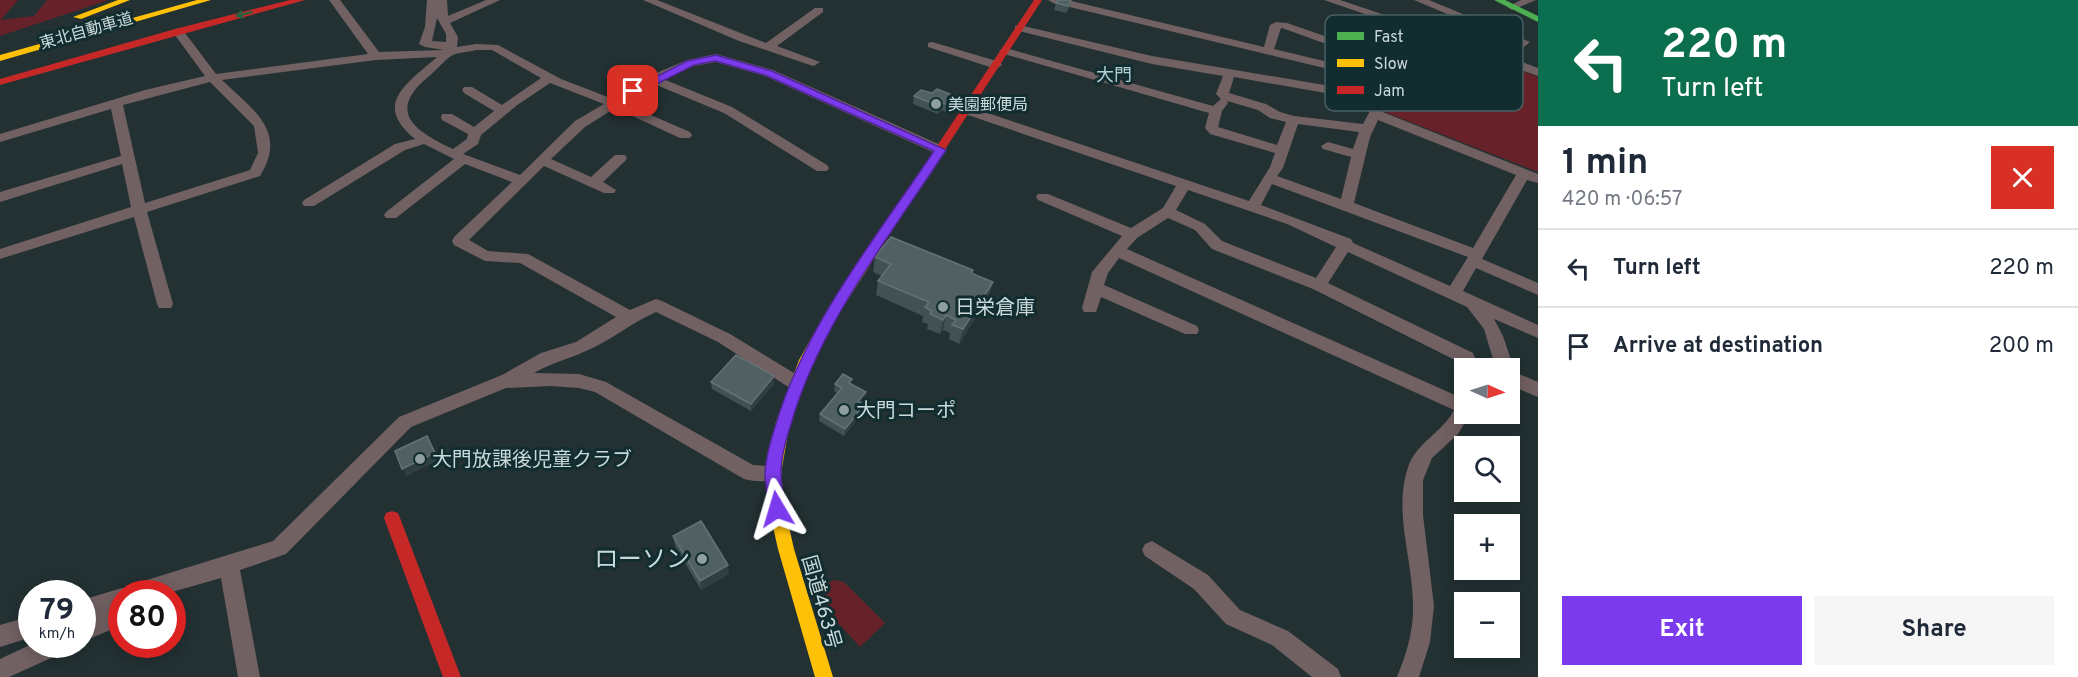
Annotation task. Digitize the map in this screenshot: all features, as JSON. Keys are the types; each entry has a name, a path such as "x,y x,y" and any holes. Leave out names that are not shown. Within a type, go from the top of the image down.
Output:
{"main road":[{"path":"67,21 126,0"},
{"path":"0,50 169,0"},
{"name":"東北自動車道","path":"0,58 207,0"},
{"name":"東北自動車道","path":"0,71 249,0"},
{"path":"0,82 178,31 301,0"},
{"name":"国道463号","path":"824,677 786,549 777,509 773,473 781,430 806,360 831,315 1038,0"},
{"path":"1498,0 1538,19"},
{"path":"392,518 452,677"}],"street":[{"path":"432,0 431,27 425,44 449,49"},
{"path":"442,0 444,22 453,39 442,59 409,87 400,105 400,112 407,125 425,140 521,180"},
{"path":"444,22 495,0"},
{"path":"648,0 769,73 940,150"},
{"path":"1053,0 1325,65"},
{"path":"1329,0 1403,15"},
{"path":"1419,0 1422,15"},
{"path":"1429,15 1450,0"},
{"path":"1512,7 1531,0"},
{"path":"331,1 376,56"},
{"path":"768,47 819,10"},
{"path":"1268,51 1276,25 1325,40"},
{"path":"1019,28 1144,59 1325,90"},
{"path":"0,254 255,173 265,153 260,125 213,78 178,31"},
{"path":"932,45 996,65"},
{"path":"0,138 149,93 213,78 376,56 476,47 494,47 550,78 685,135"},
{"path":"629,317 523,258 485,256 459,241 580,124 654,80 729,48 768,47 814,62"},
{"path":"1005,51 1216,111"},
{"path":"1523,67 1538,72"},
{"path":"1229,75 1222,94 1226,97 1262,107 1275,115 1293,120 1369,129"},
{"path":"391,215 459,156 473,141 475,133 550,78"},
{"path":"654,80 728,111 822,168"},
{"path":"468,90 502,111"},
{"path":"1226,97 1216,111 1211,128 1283,151"},
{"path":"116,104 139,210 165,304"},
{"path":"966,110 1253,207 1346,243 1538,332"},
{"path":"1346,206 1363,137 1369,129 1375,111"},
{"path":"1375,114 1531,176 1475,258 1461,296"},
{"path":"447,117 475,133"},
{"path":"1253,207 1268,178 1276,168 1293,120"},
{"path":"309,203 400,147 425,140"},
{"path":"1328,146 1359,154"},
{"path":"0,197 128,158"},
{"path":"593,183 620,158"},
{"path":"542,160 609,190"},
{"path":"1268,178 1346,206 1475,258 1538,290"},
{"path":"1090,308 1100,272 1132,234 1167,212 1185,184"},
{"path":"1043,197 1132,234"},
{"path":"1167,212 1200,227 1216,245 1319,285 1467,358"},
{"path":"1319,285 1346,243"},
{"path":"1117,251 1454,403"},
{"path":"1096,288 1191,330"},
{"path":"1461,296 1487,319 1495,332 1501,358"},
{"path":"178,580 279,548 405,422 505,381 547,358 582,346 629,317 656,305 724,338 796,383"},
{"path":"505,381 551,379 579,381 600,387 751,473 773,473"},
{"path":"1520,382 1538,390"},
{"path":"1408,677 1414,662 1424,608 1412,498 1415,473 1419,462 1431,444 1454,424"},
{"path":"1152,550 1201,582 1233,617 1280,638 1330,677"},
{"path":"186,584 229,564"},
{"path":"229,564 249,677"},
{"path":"0,636 18,630"},
{"path":"0,670 26,658"}],"shaded area":[{"path":"0,0 18,0 1,20 34,16 47,0 109,0 0,36"},
{"path":"1523,71 1538,77 1538,172 1382,111 1523,111"},
{"path":"834,580 844,582 885,623 860,647 840,625 823,615 817,589"}],"building":[{"path":"1058,0 1071,0 1068,6 1056,3"},
{"path":"937,89 960,98 951,106 943,103 939,106 914,96 921,90 932,93"},
{"name":"日栄倉庫","path":"891,237 973,270 971,273 993,282 963,329 952,325 956,320 946,315 943,320 930,314 932,311 925,307 929,302 878,281 891,264 875,257"},
{"path":"736,355 774,376 751,404 711,382"},
{"name":"大門コーポ","path":"843,374 852,379 849,383 866,392 858,401 864,405 845,429 820,414 842,388 835,384"},
{"path":"427,436 435,453 402,469 395,451"},
{"path":"701,521 728,565 700,581 673,536"}],"traffic: fast":[{"path":"1498,0 1538,19"}],"traffic: slow":[{"path":"78,17 126,0"},
{"path":"0,58 207,0"},
{"path":"824,677 786,549 777,509 773,473 783,422 806,360 831,315 864,265"}],"traffic: jam":[{"path":"0,82 178,31 301,0"},
{"path":"864,265 1038,0"},
{"path":"392,518 452,677"}],"place":[{"name":"美園郵便局","path":"936,104"},
{"name":"日栄倉庫","path":"943,307"},
{"name":"大門コーポ","path":"844,410"},
{"name":"大門放課後児童クラブ","path":"420,459"},
{"name":"ローソン","path":"702,559"}],"district":[{"name":"大門","path":"1114,75"}],"route":[{"path":"633,91 691,63 716,58 769,73 940,150 831,315 806,360 789,402 777,445 773,473 777,509"}]}
